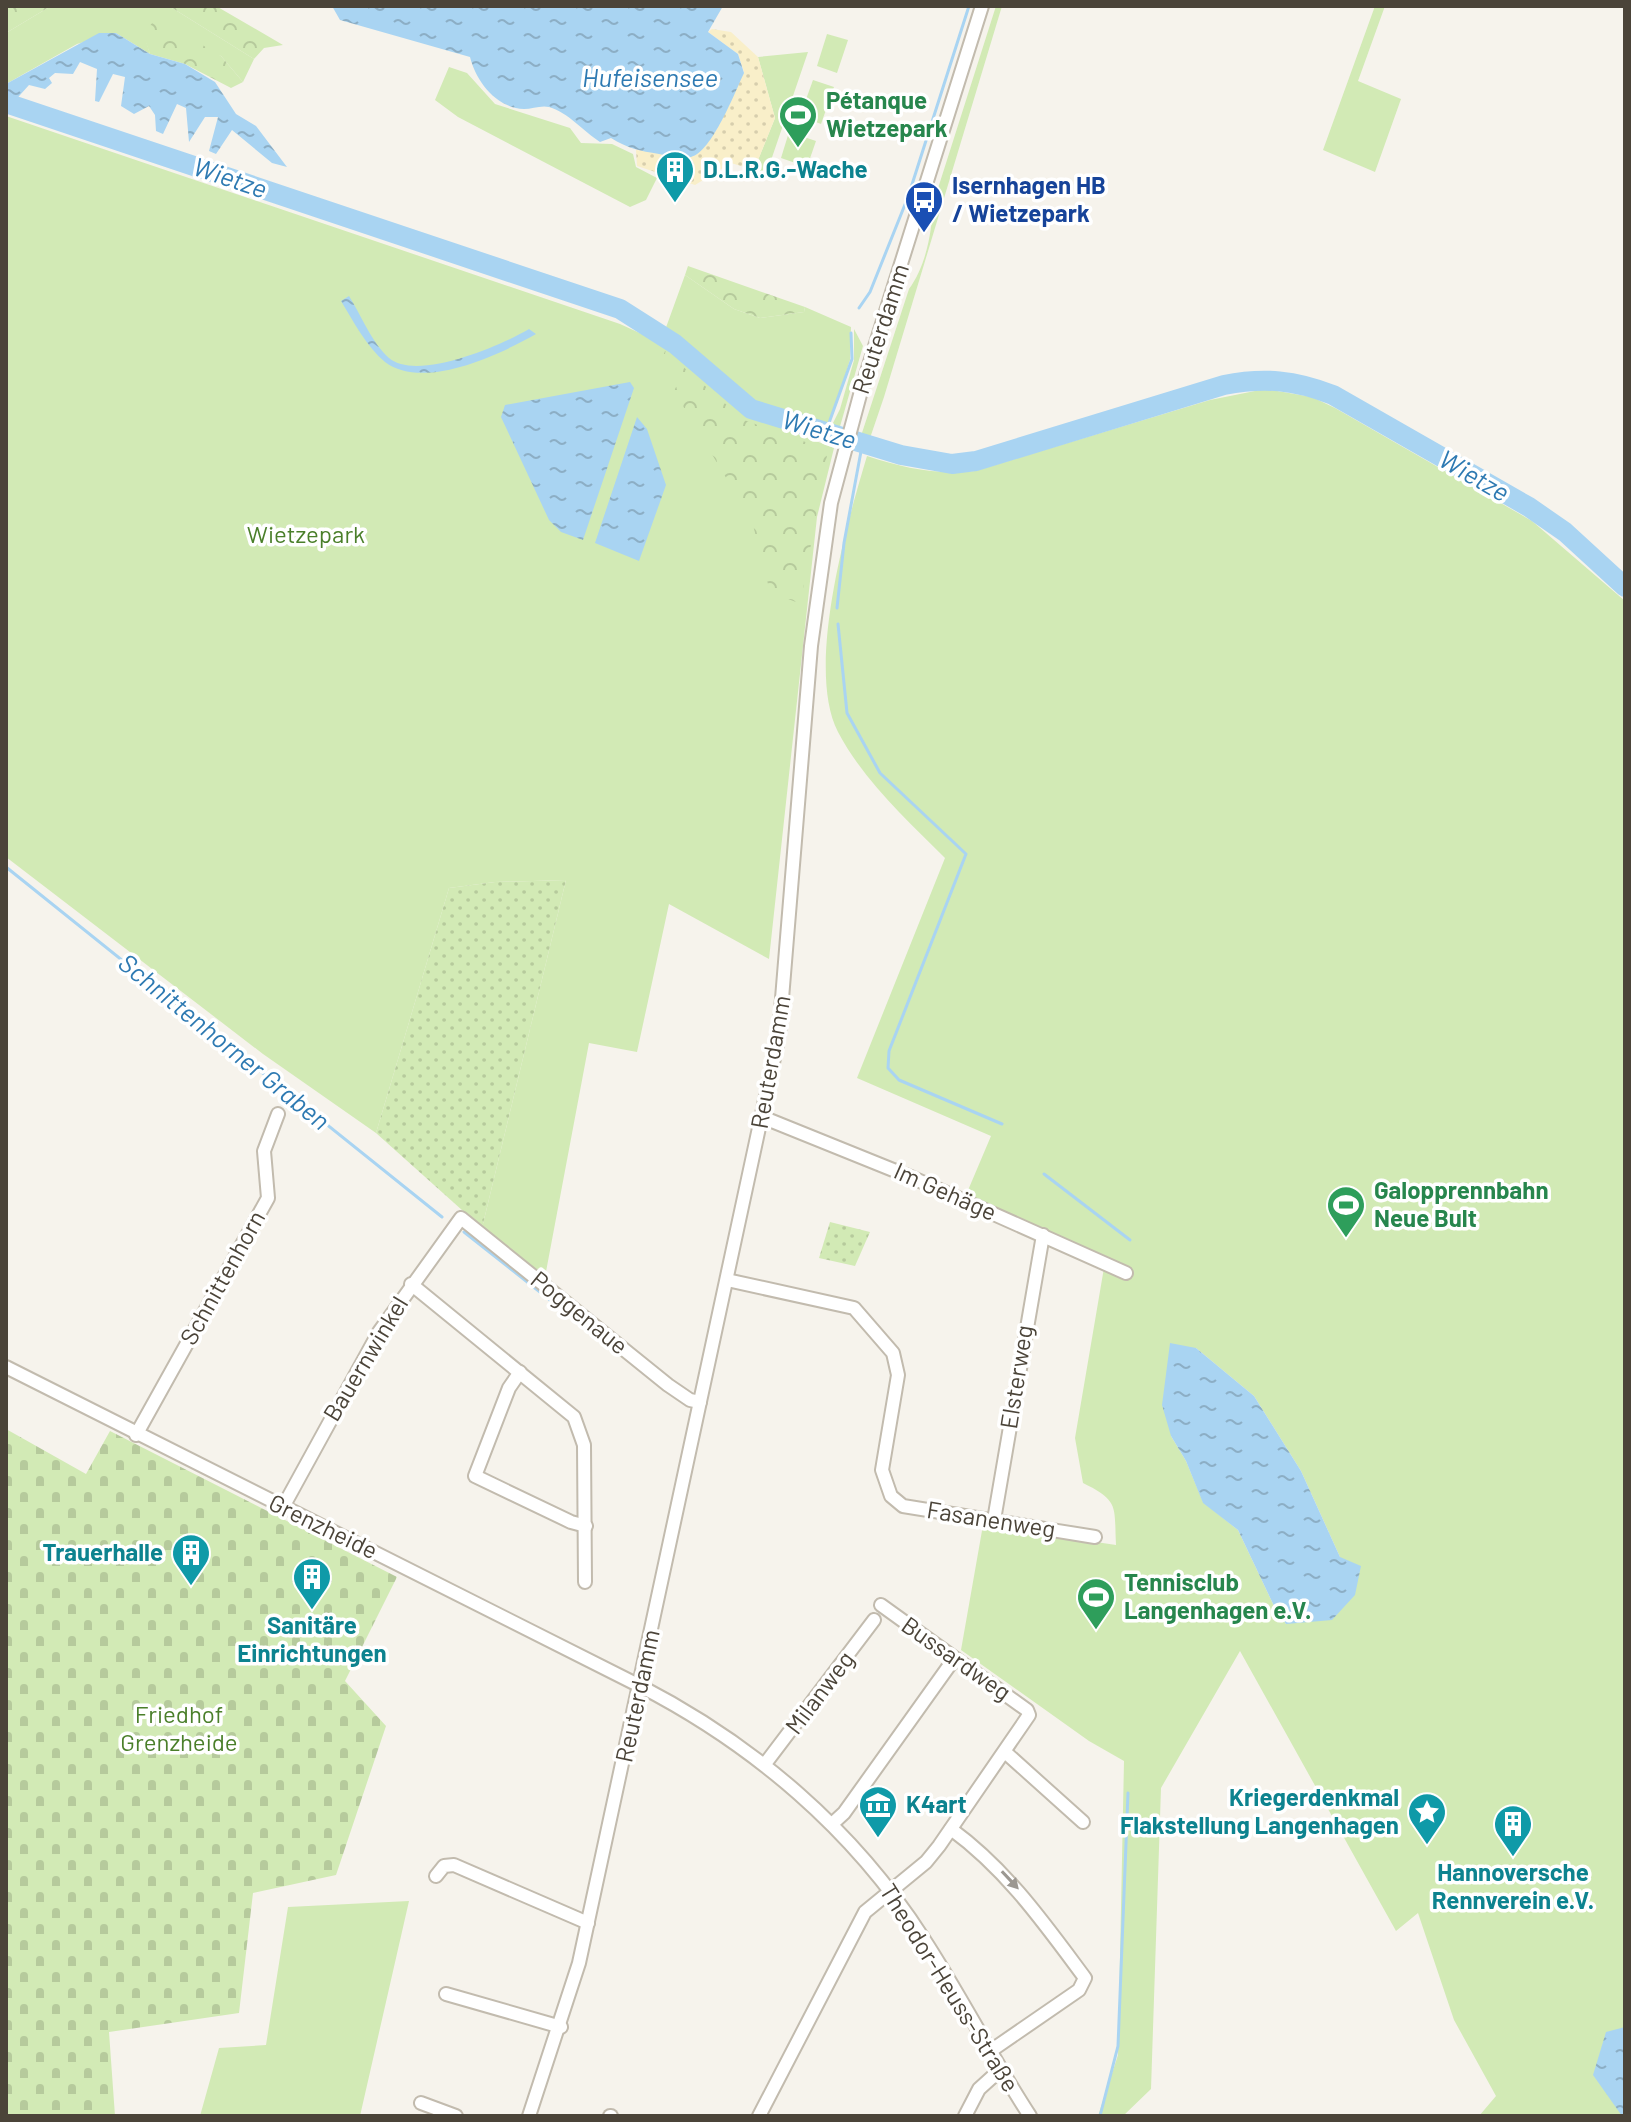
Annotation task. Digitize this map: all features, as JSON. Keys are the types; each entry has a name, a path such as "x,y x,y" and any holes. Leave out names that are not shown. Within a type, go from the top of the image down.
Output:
{"street":[{"name":"Reuterdamm","path":"529,2116 561,2027 588,1923 762,1117 783,1001 817,590 842,455 982,6"},
{"name":"Schnittenhorn","path":"136,1435 268,1198 264,1151 278,1114"},
{"name":"Im Gehäge","path":"762,1117 1126,1273"},
{"name":"Bauernwinkel","path":"283,1507 348,1384 411,1284 461,1218"},
{"name":"Poggenaue","path":"461,1218 668,1385 690,1400 700,1402"},
{"name":"Elsterweg","path":"994,1520 1043,1235"},
{"name":"Fasanenweg","path":"727,1280 849,1307 863,1315 897,1363 882,1470 891,1496 906,1507 1095,1537"},
{"path":"411,1284 574,1417 581,1432 586,1526 585,1582"},
{"name":"Grenzheide","path":"6,1367 640,1686"},
{"path":"520,1372 509,1388 475,1476 571,1522 586,1526"},
{"name":"Bussardweg","path":"881,1605 1027,1710 1029,1715 1005,1752"},
{"name":"Milanweg","path":"765,1764 874,1620"},
{"path":"832,1824 844,1813 954,1659"},
{"name":"Theodor-Heuss-Straße","path":"640,1686 711,1724 765,1764 832,1824 890,1890 923,1938 1030,2116"},
{"path":"759,2116 865,1912 926,1862 1005,1752 1083,1822"},
{"path":"951,1829 997,1866 1023,1894 1085,1978 1079,1990 989,2052"},
{"path":"436,1876 444,1866 454,1865 588,1923"},
{"path":"446,1994 561,2027"},
{"path":"965,2116 979,2089 1000,2070"},
{"path":"421,2103 456,2116"}],"green space":[{"path":"6,6 51,6 6,33"},
{"path":"51,6 169,6 254,59 243,82 221,56 144,34 150,54 116,33 77,44 6,84 6,33"},
{"path":"169,6 216,6 283,45 264,48 254,59"},
{"path":"996,6 1002,6 884,397 869,441 860,439 909,289 924,259 933,204"},
{"path":"1375,6 1385,6 1358,81 1401,99 1375,172 1323,150"},
{"path":"160,20 221,56 243,82 231,88 185,64 150,54 143,34 153,22"},
{"path":"827,34 848,40 837,73 817,66"},
{"path":"808,52 766,175 754,170 775,118 758,57"},
{"path":"449,67 467,73 495,104 570,128 581,143 612,144 633,154 636,167 657,178 646,200 630,207 458,117 435,100"},
{"path":"813,80 834,87 821,124 800,116"},
{"name":"Wietzepark","path":"6,116 620,324 666,345 744,413 834,448 817,517 769,959 669,904 637,1052 589,1043 545,1277 482,1228 566,880 495,882 449,888 376,1133 263,1054 6,857"},
{"name":"Pétanque Wietzepark","path":"789,132 816,141 807,167 781,158"},
{"path":"688,266 805,307 804,312 760,318 734,309 685,275"},
{"path":"685,275 734,309 760,318 804,312 805,307 851,327 850,360 835,408 825,428 753,405 664,333"},
{"path":"854,329 863,346 839,430 830,429 840,409 854,360"},
{"path":"665,351 744,420 828,450 802,594 796,602 770,592 752,521 674,391 677,385 660,364"},
{"name":"Galopprennbahn Neue Bult","path":"1265,389 1312,397 1335,408 1532,521 1625,601 1625,2116 1479,2116 1496,2096 1454,2020 1418,1913 1396,1931 1240,1651 1161,1788 1151,2089 1123,2116 1098,2116 1118,2055 1124,1761 1089,1741 961,1650 983,1525 1116,1545 1113,1506 1103,1495 1083,1483 1075,1438 1106,1256 966,1195 991,1136 857,1078 945,858 873,783 838,732 829,705 826,671 827,634 840,556 867,456 920,470 975,471 1210,400","holes":["1196,1348 1254,1396 1301,1471 1340,1557 1286,1624 1275,1608 1238,1530 1203,1502 1186,1461 1171,1436"]},
{"path":"566,880 482,1228 376,1133 449,888 495,882"},
{"path":"830,1222 870,1232 855,1266 819,1258"},
{"name":"Friedhof Grenzheide","path":"6,1429 86,1474 110,1431 397,1577 345,1681 386,1726 336,1875 253,1893 239,2013 109,2032 115,2116 6,2116"},
{"path":"409,1901 360,2116 200,2116 219,2048 266,2045 288,1907"}],"sand":[{"path":"712,29 731,32 758,57 775,118 754,170 731,163 695,185 637,166 636,150 694,156 717,129 744,72 738,54 708,32"}],"water":[{"name":"Hufeisensee","path":"332,6 723,6 708,32 738,54 744,73 715,133 699,153 683,158 634,149 611,138 600,142 549,107 524,109 505,104 482,84 470,57 340,20"},
{"path":"99,33 116,33 150,54 185,64 215,82 236,114 256,126 287,167 272,163 232,130 216,154 209,151 218,117 205,117 189,142 186,108 177,104 163,134 156,131 155,115 149,106 134,114 121,106 125,77 113,74 99,102 95,101 97,69 80,62 73,74 55,73 49,78 52,83 45,89 29,85 11,105 6,103 6,84"},
{"path":"349,296 377,345 389,358 402,364 438,364 480,352 529,329 536,334 461,367 419,373 401,370 385,362 366,341 341,301"},
{"path":"630,382 634,388 583,540 561,532 549,520 501,417 505,405"},
{"path":"637,417 647,429 666,485 639,561 595,543"},
{"path":"1170,1343 1196,1348 1254,1396 1301,1471 1340,1557 1361,1566 1355,1595 1332,1620 1286,1624 1275,1608 1238,1530 1203,1503 1186,1461 1171,1436 1162,1405"},
{"path":"1625,2027 1625,2116 1622,2116 1593,2075 1606,2032"}],"waterway":[{"path":"859,308 870,292 908,197 969,6"},
{"name":"Wietze","path":"6,103 620,309 675,344 751,409 901,455 952,464 976,461 1224,385 1279,381 1319,390 1333,395 1529,507 1565,532 1625,587"},
{"path":"825,434 852,359 851,333"},
{"path":"837,608 844,543 862,446"},
{"path":"838,624 847,713 880,773 966,854 889,1051 888,1068 899,1080 1002,1124"},
{"name":"Schnittenhorner Graben","path":"6,867 442,1217"},
{"path":"1044,1174 1130,1240"},
{"name":"Schnittenhorner Graben","path":"464,1232 569,1315"},
{"path":"1100,2116 1118,2046 1128,1793"}],"place":[{"name":"Pétanque Wietzepark","path":"798,149"},
{"name":"D.L.R.G.-Wache","path":"675,204"},
{"name":"Isernhagen HB / Wietzepark","path":"924,234"},
{"name":"Galopprennbahn Neue Bult","path":"1346,1239"},
{"name":"Trauerhalle","path":"191,1587"},
{"name":"Sanitäre Einrichtungen","path":"312,1611"},
{"name":"Tennisclub Langenhagen e.V.","path":"1096,1631"},
{"name":"K4art","path":"878,1839"},
{"name":"Kriegerdenkmal Flakstellung Langenhagen","path":"1427,1846"},
{"name":"Hannoversche Rennverein e.V.","path":"1513,1858"}]}
